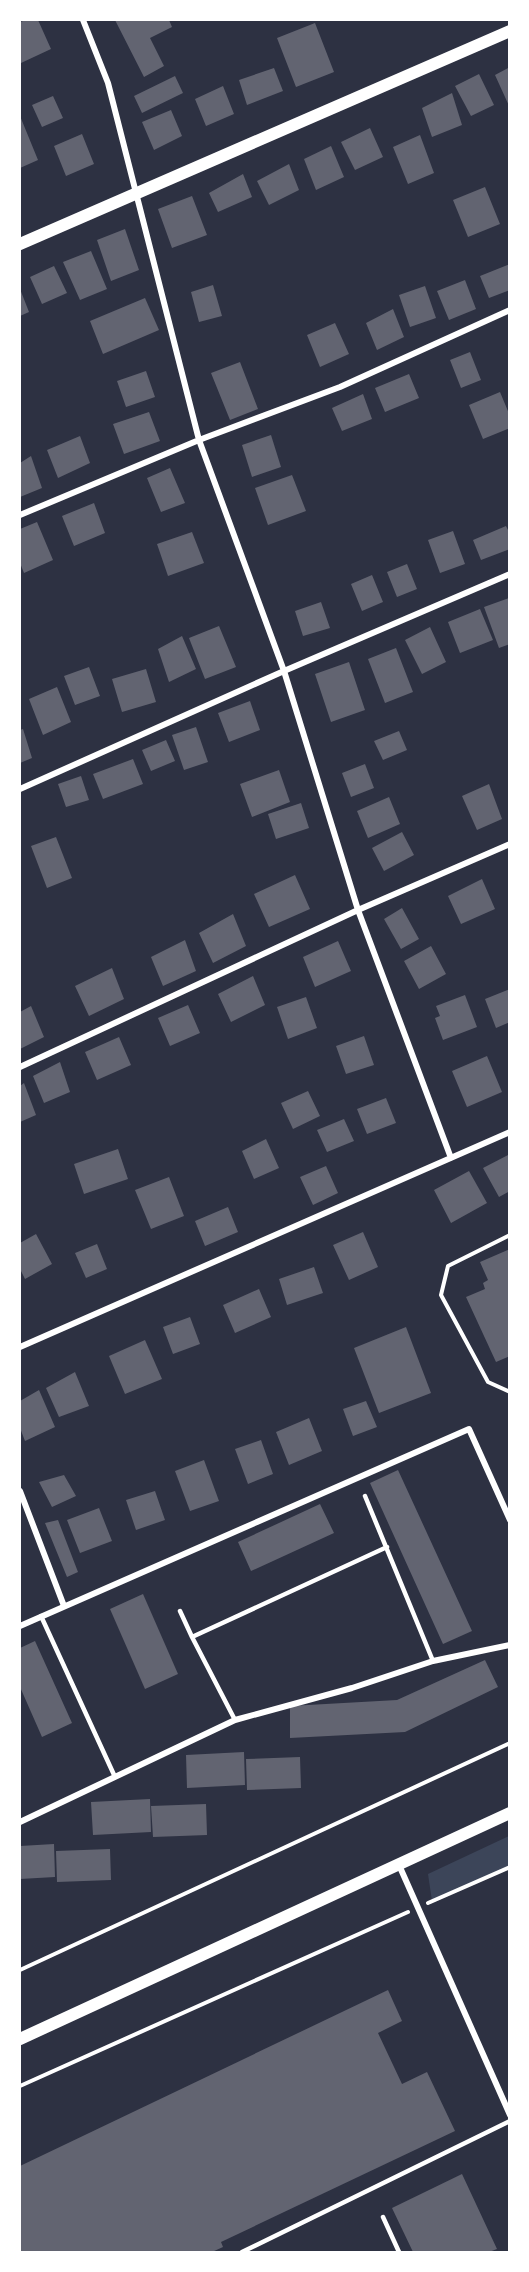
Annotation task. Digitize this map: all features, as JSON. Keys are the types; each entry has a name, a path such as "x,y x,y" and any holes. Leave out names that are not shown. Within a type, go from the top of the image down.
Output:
{"main road":[{"path":"20,244 510,31"},
{"path":"20,2039 510,1813"}],"street":[{"path":"83,20 108,83 199,440 284,671 358,910 451,1158"},
{"path":"20,515 199,440 340,387 510,310"},
{"path":"20,789 284,671 510,574"},
{"path":"20,1066 358,910 510,844"},
{"path":"20,1347 510,1132"},
{"path":"20,1626 470,1429 510,1520"},
{"path":"20,1491 64,1606"},
{"path":"20,1822 235,1720 352,1688 434,1661 510,1645"},
{"path":"399,1865 510,2115"}],"lane":[{"path":"365,1496 434,1661"},
{"path":"192,1637 387,1547"},
{"path":"180,1611 235,1720"},
{"path":"41,1616 115,1777"},
{"path":"242,2253 510,2121"},
{"path":"383,2217 399,2253"},
{"path":"255,2246 258,2253"}],"path":[{"path":"510,1235 448,1266 441,1295 488,1382 510,1392"},
{"path":"20,1970 510,1743"},
{"path":"20,2086 510,1867"}],"shaded area":[{"path":"509,1836 509,1867 432,1901 428,1874"}],"building":[{"path":"38,20 51,49 21,63 20,22"},
{"path":"115,20 169,20 172,27 150,38 164,66 144,77"},
{"path":"315,23 334,72 296,87 277,38"},
{"path":"510,67 510,108 495,75"},
{"path":"274,68 283,91 247,105 239,80"},
{"path":"479,74 494,105 471,116 455,86"},
{"path":"175,76 183,93 142,113 134,96"},
{"path":"223,86 234,114 206,126 195,99"},
{"path":"452,93 462,125 432,137 422,108"},
{"path":"53,96 63,118 42,127 32,105"},
{"path":"171,110 182,136 154,150 142,122"},
{"path":"20,116 38,160 20,168"},
{"path":"370,128 383,157 355,170 341,142"},
{"path":"82,134 94,164 66,176 54,146"},
{"path":"420,135 434,173 408,184 393,147"},
{"path":"331,146 344,177 316,190 304,159"},
{"path":"289,164 299,190 269,205 257,181"},
{"path":"243,174 252,197 218,212 209,193"},
{"path":"485,187 500,224 468,237 453,200"},
{"path":"192,196 207,235 172,248 158,209"},
{"path":"125,229 139,270 111,281 97,240"},
{"path":"91,251 107,289 80,300 63,262"},
{"path":"510,264 510,290 489,298 480,276"},
{"path":"54,266 67,293 42,304 30,277"},
{"path":"465,280 476,309 449,320 437,291"},
{"path":"213,285 222,316 199,322 191,292"},
{"path":"425,286 436,318 410,327 399,295"},
{"path":"20,289 29,312 20,316"},
{"path":"145,298 159,330 103,354 90,321"},
{"path":"393,309 404,337 377,350 366,323"},
{"path":"335,323 349,354 320,367 307,335"},
{"path":"470,352 481,380 461,388 450,360"},
{"path":"240,362 258,409 230,420 211,373"},
{"path":"146,371 155,397 126,407 117,381"},
{"path":"409,374 419,398 385,412 375,388"},
{"path":"500,392 510,416 510,428 483,439 469,405"},
{"path":"363,394 372,419 342,431 332,408"},
{"path":"149,412 160,441 124,454 113,424"},
{"path":"271,435 281,467 252,477 242,445"},
{"path":"80,436 90,463 58,478 47,450"},
{"path":"31,456 42,488 20,497 20,463"},
{"path":"170,468 185,503 161,512 147,478"},
{"path":"292,475 306,511 268,525 255,488"},
{"path":"94,503 105,533 74,546 62,516"},
{"path":"37,522 53,560 24,573 20,563 20,529"},
{"path":"506,526 510,534 510,549 481,560 473,540"},
{"path":"453,531 465,564 440,573 428,540"},
{"path":"192,532 204,563 168,576 157,544"},
{"path":"407,564 417,589 397,597 387,572"},
{"path":"372,575 383,602 362,611 351,584"},
{"path":"509,598 510,644 499,648 484,607"},
{"path":"321,602 330,628 303,636 295,611"},
{"path":"480,609 493,640 460,653 448,622"},
{"path":"219,626 236,667 205,679 189,638"},
{"path":"430,627 446,662 422,674 405,640"},
{"path":"182,636 196,669 169,682 158,649"},
{"path":"396,648 413,692 385,703 368,659"},
{"path":"349,662 365,710 331,722 315,674"},
{"path":"89,667 100,696 75,705 64,676"},
{"path":"146,669 156,702 122,712 112,679"},
{"path":"57,687 71,722 43,735 29,699"},
{"path":"250,701 260,730 229,742 218,713"},
{"path":"196,727 208,762 184,770 172,735"},
{"path":"23,729 32,758 20,763 20,730"},
{"path":"399,731 407,750 383,760 374,741"},
{"path":"166,740 175,761 151,771 142,750"},
{"path":"133,759 143,784 103,799 93,774"},
{"path":"365,764 374,788 351,797 342,773"},
{"path":"279,770 290,802 252,817 240,784"},
{"path":"81,776 89,800 66,807 58,784"},
{"path":"489,784 502,819 477,830 462,796"},
{"path":"389,797 400,824 368,838 357,811"},
{"path":"301,803 309,828 276,839 268,814"},
{"path":"402,832 414,855 384,871 372,848"},
{"path":"56,837 72,878 47,888 31,846"},
{"path":"295,875 310,909 269,927 254,894"},
{"path":"482,879 495,909 461,924 448,896"},
{"path":"402,908 419,939 401,949 384,919"},
{"path":"233,914 246,946 213,963 199,933"},
{"path":"185,940 196,971 163,986 151,957"},
{"path":"338,941 351,971 315,987 303,957"},
{"path":"431,946 446,974 419,989 404,961"},
{"path":"112,968 124,999 89,1016 75,986"},
{"path":"253,976 265,1005 231,1022 218,994"},
{"path":"510,989 510,1022 496,1028 485,999"},
{"path":"465,995 477,1027 443,1040 435,1018 440,1016 436,1006"},
{"path":"306,997 317,1028 288,1039 277,1007"},
{"path":"188,1005 200,1033 170,1046 158,1018"},
{"path":"31,1006 44,1037 20,1049 20,1012"},
{"path":"364,1036 374,1065 346,1074 336,1046"},
{"path":"119,1037 131,1065 97,1080 85,1052"},
{"path":"487,1056 502,1092 467,1107 452,1071"},
{"path":"60,1062 70,1092 44,1103 33,1076"},
{"path":"24,1083 36,1115 20,1122 20,1086"},
{"path":"308,1091 320,1116 293,1129 281,1103"},
{"path":"386,1098 396,1123 367,1134 357,1109"},
{"path":"344,1119 354,1141 327,1152 317,1130"},
{"path":"266,1139 279,1168 254,1179 242,1151"},
{"path":"118,1149 128,1179 84,1194 74,1164"},
{"path":"510,1154 510,1191 499,1197 483,1168"},
{"path":"326,1166 338,1193 313,1205 300,1177"},
{"path":"469,1171 487,1203 451,1223 434,1190"},
{"path":"169,1177 184,1216 151,1229 135,1190"},
{"path":"228,1207 238,1232 205,1246 195,1221"},
{"path":"363,1232 378,1267 349,1280 333,1245"},
{"path":"36,1234 52,1264 25,1279 20,1269 20,1243"},
{"path":"97,1244 107,1269 86,1278 75,1253"},
{"path":"510,1249 510,1356 496,1362 466,1297 485,1289 483,1283 488,1280 480,1262"},
{"path":"314,1267 323,1293 287,1305 279,1279"},
{"path":"259,1289 271,1317 235,1333 223,1305"},
{"path":"190,1317 200,1344 173,1354 163,1327"},
{"path":"406,1327 431,1393 379,1413 354,1348"},
{"path":"145,1340 162,1379 125,1394 109,1356"},
{"path":"75,1372 89,1406 59,1417 46,1388"},
{"path":"39,1390 55,1427 25,1441 20,1428 20,1401"},
{"path":"366,1401 377,1427 353,1436 343,1409"},
{"path":"309,1418 322,1451 289,1465 276,1432"},
{"path":"261,1440 273,1474 248,1484 235,1449"},
{"path":"204,1460 219,1501 190,1511 175,1471"},
{"path":"398,1470 472,1631 443,1644 370,1483"},
{"path":"64,1475 76,1496 52,1507 39,1482"},
{"path":"155,1491 165,1520 136,1530 126,1500"},
{"path":"320,1504 334,1533 251,1571 238,1542"},
{"path":"99,1508 112,1541 80,1553 67,1520"},
{"path":"58,1520 78,1572 67,1577 45,1523"},
{"path":"143,1594 178,1674 145,1689 110,1609"},
{"path":"35,1641 72,1723 42,1737 20,1687 20,1648"},
{"path":"485,1660 498,1687 405,1732 290,1738 290,1706 397,1700"},
{"path":"244,1752 245,1785 187,1788 186,1755"},
{"path":"300,1757 301,1788 247,1790 246,1759"},
{"path":"150,1799 151,1832 93,1835 91,1802"},
{"path":"206,1804 207,1835 153,1837 151,1806"},
{"path":"54,1844 55,1877 20,1879 20,1846"},
{"path":"110,1849 111,1880 57,1882 56,1851"},
{"path":"388,1990 402,2021 378,2033 402,2084 427,2072 455,2131 221,2242 223,2247 212,2252 20,2252 20,2166"},
{"path":"462,2174 497,2249 489,2252 413,2252 392,2208"}]}
